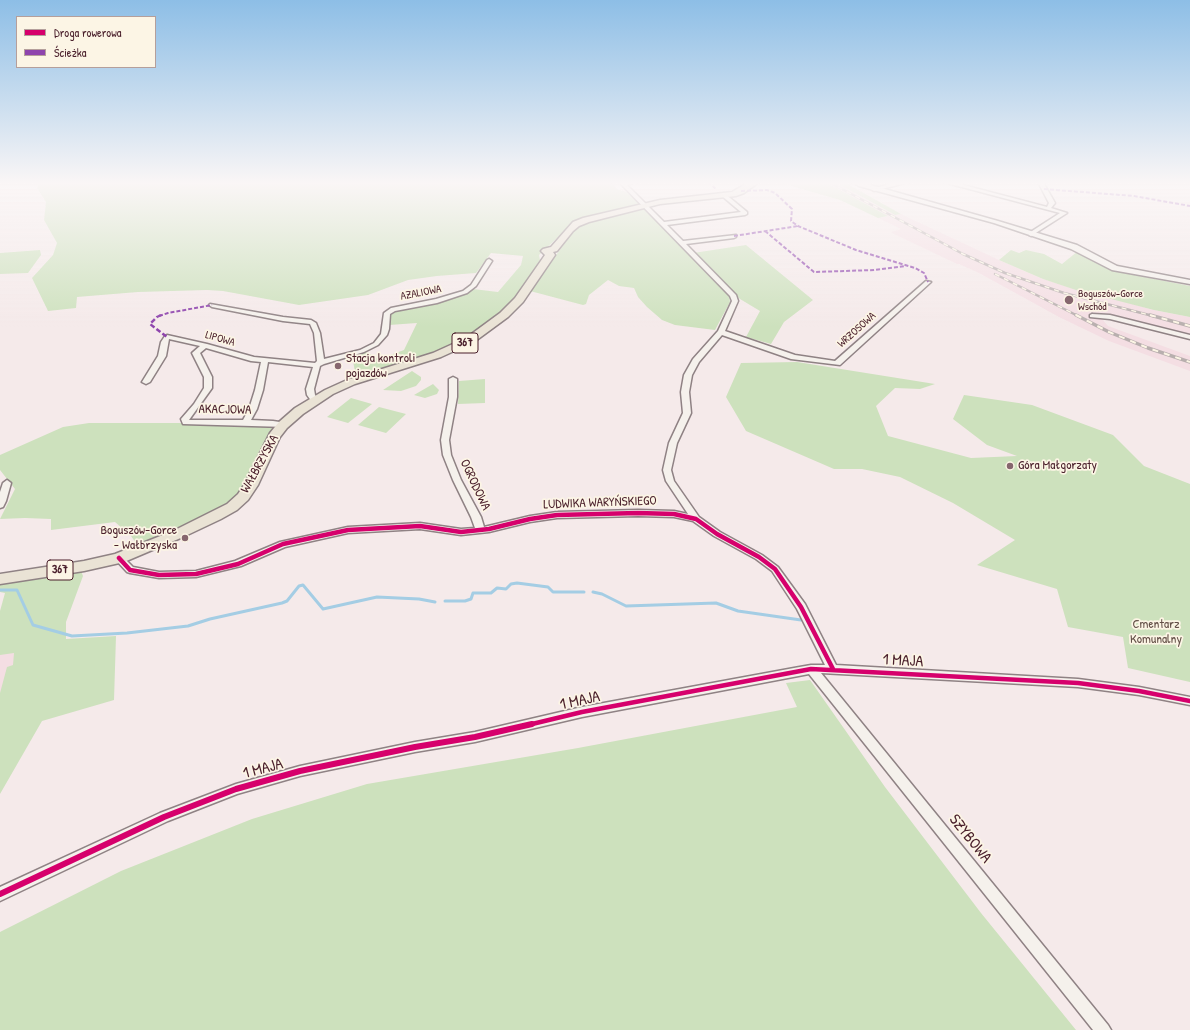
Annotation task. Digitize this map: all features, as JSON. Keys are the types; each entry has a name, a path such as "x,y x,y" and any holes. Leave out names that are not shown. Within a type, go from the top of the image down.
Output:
{"main road":[{"name":"WAŁBRZYSKA","path":"0,579 84,566 119,558 178,534 232,507 243,497 251,485 266,450 283,425 299,411 315,400 351,382 437,355 470,340 513,307 549,251 569,230"}],"street":[{"path":"668,230 732,295 735,301 721,332 696,361 688,375 685,392 687,413 673,443 667,470 670,481 696,519"},
{"path":"1019,230 1074,247 1115,268 1190,282"},
{"path":"1031,234 1037,230"},
{"path":"680,243 734,236"},
{"name":"AZALIOWA","path":"319,363 362,351 376,344 384,335 387,313 393,309 437,301 465,292 473,286 489,261"},
{"name":"WRZOSOWA","path":"721,332 794,357 837,363 928,282"},
{"path":"212,305 283,319 308,321 313,323 317,333 319,363 310,390 311,395 315,400"},
{"path":"1092,316 1110,317 1190,337"},
{"name":"LIPOWA","path":"146,382 162,356 164,342 167,337 205,345 265,361 319,363"},
{"name":"AKACJOWA","path":"205,345 196,353 208,377 208,388 186,419 186,422 246,422 283,425"},
{"path":"246,422 253,409 259,390 263,364 265,361"},
{"name":"OGRODOWA","path":"453,379 454,397 445,440 447,455 457,480 476,517 480,530"},
{"path":"0,505 7,483"},
{"path":"674,514 682,512 686,506"},
{"name":"LUDWIKA WARYŃSKIEGO","path":"119,558 130,570 159,575 196,574 238,564 284,544 348,530 420,526 461,532 480,530 530,519 557,515 638,512 674,514 696,519 717,534 759,557 774,569 801,608 833,669"},
{"name":"1 MAJA","path":"0,894 164,817 236,789 300,771 408,748 475,736 582,712 811,669 1078,683 1139,691 1190,700"},
{"name":"SZYBOWA","path":"811,669 1103,1030"}],"shaded area":[{"path":"897,230 935,230 1043,279 1154,310 1190,317 1190,335 1118,316 1103,320 1108,326 1190,356 1190,371 1109,341 1059,317 979,273 891,232"},
{"path":"18,649 0,717 0,652"}],"green space":[{"path":"50,230 565,230 539,255 540,260 522,288 506,308 490,322 464,340 446,348 356,377 352,356 366,352 379,359 404,350 417,323 389,325 390,313 393,310 457,297 473,289 498,292 521,265 523,256 491,253 476,273 408,280 368,295 299,305 223,291 207,290 138,292 77,297 76,308 48,311 32,278 53,255 57,243"},
{"path":"574,230 665,230 729,296 730,302 715,330 675,325 662,320 638,297 634,288 619,286 608,280 589,295 586,304 583,305 530,291"},
{"path":"746,245 813,300 784,322 771,344 746,337 760,311 740,299 693,253"},
{"path":"40,250 41,255 28,273 0,274 0,253"},
{"path":"1011,250 1019,253 1026,250 1044,254 1062,264 1078,251 1095,262 1119,272 1190,286 1190,317 1154,310 1076,290 1043,279 999,260"},
{"name":"Cmentarz Komunalny","path":"797,362 935,384 920,389 895,388 876,406 888,436 971,458 1017,456 987,445 953,419 964,395 1032,405 1113,435 1144,466 1190,484 1190,682 1128,668 1123,637 1068,627 1057,589 977,565 1015,540 953,503 900,477 862,469 834,469 746,431 726,397 741,363"},
{"path":"412,371 421,377 421,380 416,386 401,391 383,390"},
{"path":"485,379 485,403 458,404 459,381"},
{"path":"433,384 439,390 437,394 425,398 414,395"},
{"path":"351,398 372,404 348,423 327,417"},
{"path":"379,407 406,414 386,433 358,425"},
{"path":"89,423 211,423 274,425 277,428 266,440 248,480 235,498 215,513 138,546 131,536 115,522 51,530 51,519 0,519 15,489 0,470 0,455 63,427"},
{"path":"81,571 83,576 66,622 66,639 116,636 114,700 42,721 0,794 0,693 7,667 13,665 14,653 0,655 0,611 5,593 0,592 0,582"},
{"path":"810,680 885,787 981,913 1076,1030 0,1030 0,932 121,871 252,819 367,784 578,748 797,707 786,683"}],"waterway":[{"path":"445,601 465,601 471,599 473,593 491,593 497,588 506,589 511,584 517,583 548,587 553,592 584,592"},
{"path":"0,590 17,590 33,625 72,636 127,633 188,626 210,619 282,603 287,601 299,586 303,585 323,609 377,597 419,599 435,602"},
{"path":"593,592 602,594 626,606 716,603 738,611 801,620"}],"railway":[{"path":"918,230 963,254 1005,273 1064,293 1153,316"},
{"path":"995,274 1078,316"},
{"path":"1076,315 1109,332 1148,348 1190,362"},
{"path":"1150,315 1190,326"}],"marked path":[{"path":"734,236 772,230"},
{"path":"808,230 856,250 915,268 924,273 928,282"},
{"path":"765,231 814,272 874,270 906,266"},
{"path":"167,337 150,324 157,317 168,313 212,305"}],"cycle path":[{"path":"119,558 130,570 159,575 196,574 238,564 283,544 348,530 420,526 461,532 489,529 530,519 557,515 638,513 674,514 696,519 717,534 759,557 775,569 801,607 833,669"},
{"path":"0,894 164,817 236,789 300,771 415,747 475,737 582,712 811,669 1078,683 1139,691 1190,701"}],"place":[{"name":"Boguszów-Gorce Wschód","path":"1069,300"},
{"name":"Stacja kontroli pojazdów","path":"338,366"},
{"name":"Góra Małgorzaty","path":"1010,466"},
{"name":"Boguszów-Gorce - Wałbrzyska","path":"185,538"}]}
